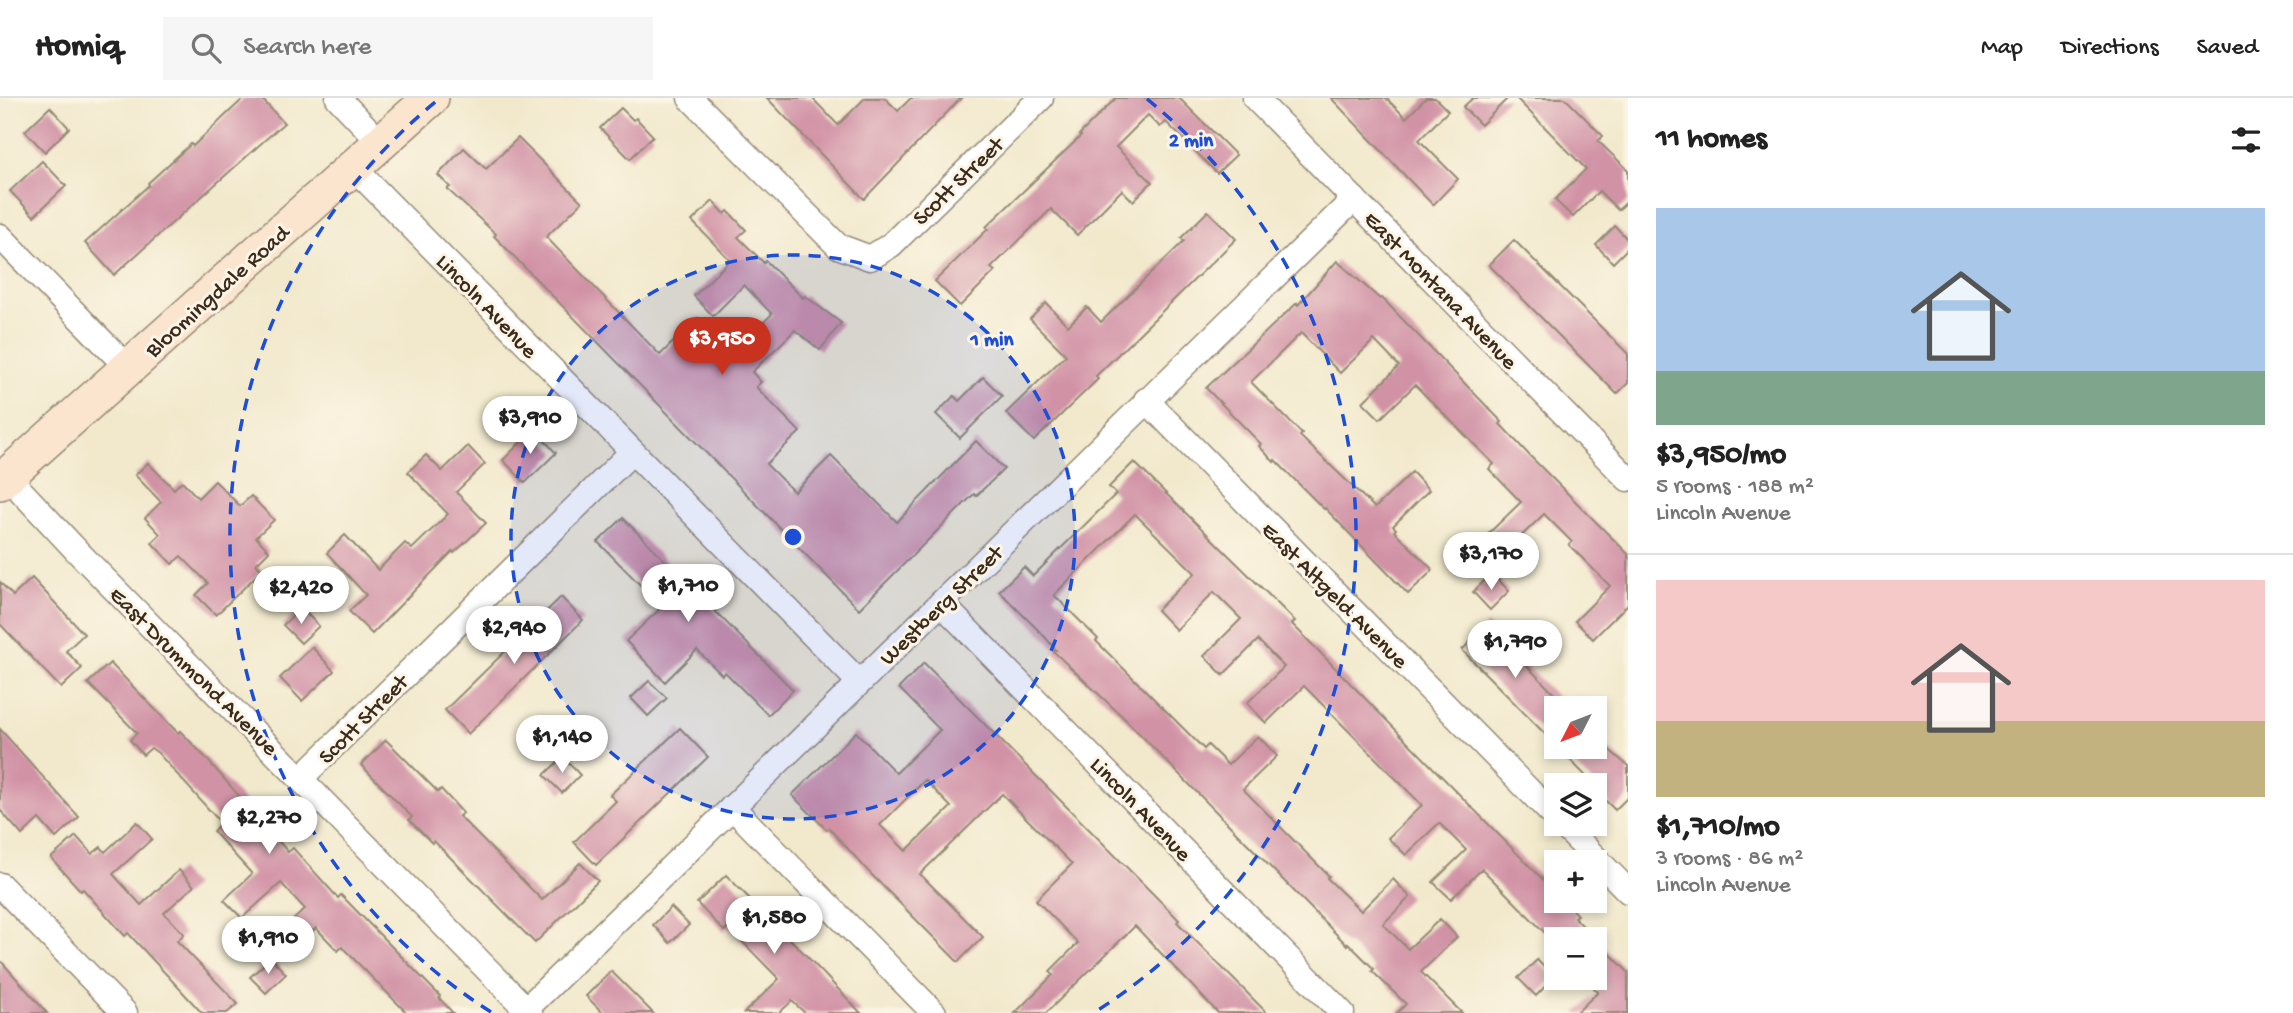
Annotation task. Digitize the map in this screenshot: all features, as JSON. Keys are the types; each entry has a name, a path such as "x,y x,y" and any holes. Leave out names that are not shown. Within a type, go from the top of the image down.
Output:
{"main road":[{"name":"Bloomingdale Road","path":"3,479 431,98"}],"street":[{"path":"338,98 382,143"},
{"name":"Scott Street","path":"690,98 838,246 870,258 891,245 1041,98"},
{"name":"East Montana Avenue","path":"1255,98 1628,479"},
{"name":"Lincoln Avenue","path":"354,167 859,681"},
{"name":"Westberg Street","path":"528,1011 859,681 1354,199"},
{"path":"0,236 128,368"},
{"name":"East Altgeld Avenue","path":"1146,401 1544,806"},
{"name":"Scott Street","path":"302,778 632,452"},
{"name":"East Drummond Avenue","path":"3,479 302,778 528,1011"},
{"name":"Lincoln Avenue","path":"941,603 1342,1013"},
{"path":"732,807 934,1013"},
{"path":"1574,836 1628,891"},
{"path":"0,885 125,1013"}],"building":[{"path":"244,98 261,98 284,123 114,275 85,243"},
{"path":"767,98 812,98 838,125 865,98 885,98 898,111 911,98 961,98 864,199"},
{"path":"1116,98 1179,98 1236,155 1217,173 1166,122 1160,127 1148,115 1116,147 1152,182 1133,201 1122,190 1077,235 1051,209 991,268 995,271 960,306 935,281"},
{"path":"1331,98 1386,98 1406,118 1426,98 1435,98 1448,111 1419,140 1458,179 1433,205"},
{"path":"1473,98 1508,98 1481,125 1463,107"},
{"path":"1516,98 1565,98 1603,136 1598,141 1628,170 1628,201 1618,210 1599,191 1573,217 1555,200 1586,169"},
{"path":"50,107 69,128 45,152 25,131"},
{"path":"621,108 633,120 636,118 653,136 630,159 600,128"},
{"path":"518,138 582,202 546,237 660,355 698,318 732,353 772,314 744,285 713,316 694,296 730,260 692,221 713,201 725,214 728,211 746,230 738,237 764,263 766,261 803,298 805,296 841,323 820,350 795,330 752,372 761,382 756,387 800,432 766,464 794,492 831,456 897,522 976,441 1004,469 976,496 974,494 859,609 494,236 496,234 447,189 450,187 438,175 464,148 486,169"},
{"path":"42,161 66,186 34,216 10,191"},
{"path":"1208,211 1236,239 1096,376 1098,379 1034,441 1006,413 1066,355 1030,319 1046,303 1068,326 1087,307 1101,322 1184,241 1181,238"},
{"path":"1615,226 1628,240 1628,248 1613,263 1596,245"},
{"path":"1514,240 1628,354 1628,383 1617,394 1489,265"},
{"path":"1337,261 1382,298 1502,422 1500,424 1531,457 1628,554 1628,604 1593,639 1575,621 1610,586 1569,545 1572,542 1544,514 1506,551 1489,533 1521,502 1489,469 1494,464 1415,385 1380,419 1363,402 1399,366 1374,340 1340,373 1301,333 1251,382 1302,434 1300,436 1375,508 1412,472 1429,490 1393,526 1396,529 1394,531 1433,570 1408,594 1325,508 1275,460 1274,462 1259,446 1261,444 1206,388 1297,303 1298,305"},
{"path":"983,377 1002,396 960,438 936,414 954,396 959,401"},
{"path":"534,429 556,453 525,483 503,460"},
{"path":"468,446 485,464 456,492 486,523 454,553 453,551 372,634 349,611 366,595 327,553 345,535 378,570 405,543 412,549 448,514 408,472 426,455 442,471"},
{"path":"1134,462 1295,621 1292,624 1544,881 1544,913 1575,913 1577,915 1574,917 1584,927 1544,927 1544,932 1482,869 1451,899 1433,882 1466,850 1439,823 1406,855 1388,838 1422,805 1304,686 1266,723 1247,703 1284,667 1258,640 1223,675 1204,656 1241,619 1214,592 1176,630 1157,610 1195,573 1135,514 1054,595 1204,749 1208,745 1228,765 1258,736 1277,756 1243,789 1361,911 1393,879 1410,897 1383,924 1408,949 1440,919 1457,937 1421,972 1462,1013 1397,1013 1406,1004 1372,971 1374,969 1348,943 1347,945 1124,718 1053,651 1056,650 1045,637 999,591 1024,567 1033,576 1116,494 1109,487"},
{"path":"148,463 174,489 182,481 198,498 215,481 240,506 251,496 274,520 256,537 269,551 256,564 262,570 216,615 196,595 208,583 181,556 172,564 152,543 160,534 145,518 161,502 135,475"},
{"path":"623,518 793,690 768,715 725,672 722,675 697,650 665,682 626,641 662,607 598,542"},
{"path":"1492,573 1509,591 1490,610 1473,592"},
{"path":"32,578 84,634 66,651 82,668 61,688 0,624 0,582 13,596"},
{"path":"561,597 583,620 468,734 445,710"},
{"path":"301,608 319,626 301,643 283,625"},
{"path":"1487,625 1556,696 1544,696 1544,733 1462,650"},
{"path":"312,647 334,671 302,701 280,678"},
{"path":"110,663 205,757 288,852 293,848 338,898 341,895 440,996 453,1013 407,1013 342,947 338,951 316,928 290,953 275,937 305,909 281,883 242,918 224,900 252,874 213,831 221,823 158,753 151,748 143,755 130,740 137,733 88,683"},
{"path":"924,663 1179,920 1177,922 1267,1013 1218,1013 1135,926 1046,1013 1015,1013 1053,975 1050,971 1078,943 1036,900 1072,864 1002,794 920,874 983,937 958,962 829,828 827,830 792,795 856,732 896,773 940,730 899,688","holes":["925,780 951,807 906,851 880,825"]},
{"path":"649,681 667,698 648,716 631,698"},
{"path":"680,728 708,757 596,865 574,842 616,801 610,795"},
{"path":"0,729 79,817 56,838 39,819 22,835 0,810"},
{"path":"386,740 438,792 441,789 463,813 459,816 542,900 580,863 598,881 535,943 434,841 432,843 409,820 412,817 361,765"},
{"path":"1607,748 1628,766 1628,797 1615,810 1607,802 1607,773 1583,773 1570,760 1606,760"},
{"path":"563,757 580,775 562,793 544,775"},
{"path":"137,822 152,839 113,874 141,905 179,870 194,886 164,913 184,934 177,941 238,1004 227,1013 202,1013 128,933 125,936 51,858 76,836 92,854 101,847 105,852"},
{"path":"726,875 861,1013 805,1013 792,1001 779,1013 744,1013 779,979 728,927 724,931 697,903"},
{"path":"671,907 689,925 670,943 653,925"},
{"path":"1607,951 1628,972 1628,1013 1576,1013 1598,992 1596,990 1607,990"},
{"path":"271,958 286,974 266,993 250,977"},
{"path":"0,960 47,1013 0,1013"},
{"path":"1537,960 1544,967 1544,988 1536,996 1518,978"},
{"path":"611,971 653,1013 603,1013 586,996"}]}
